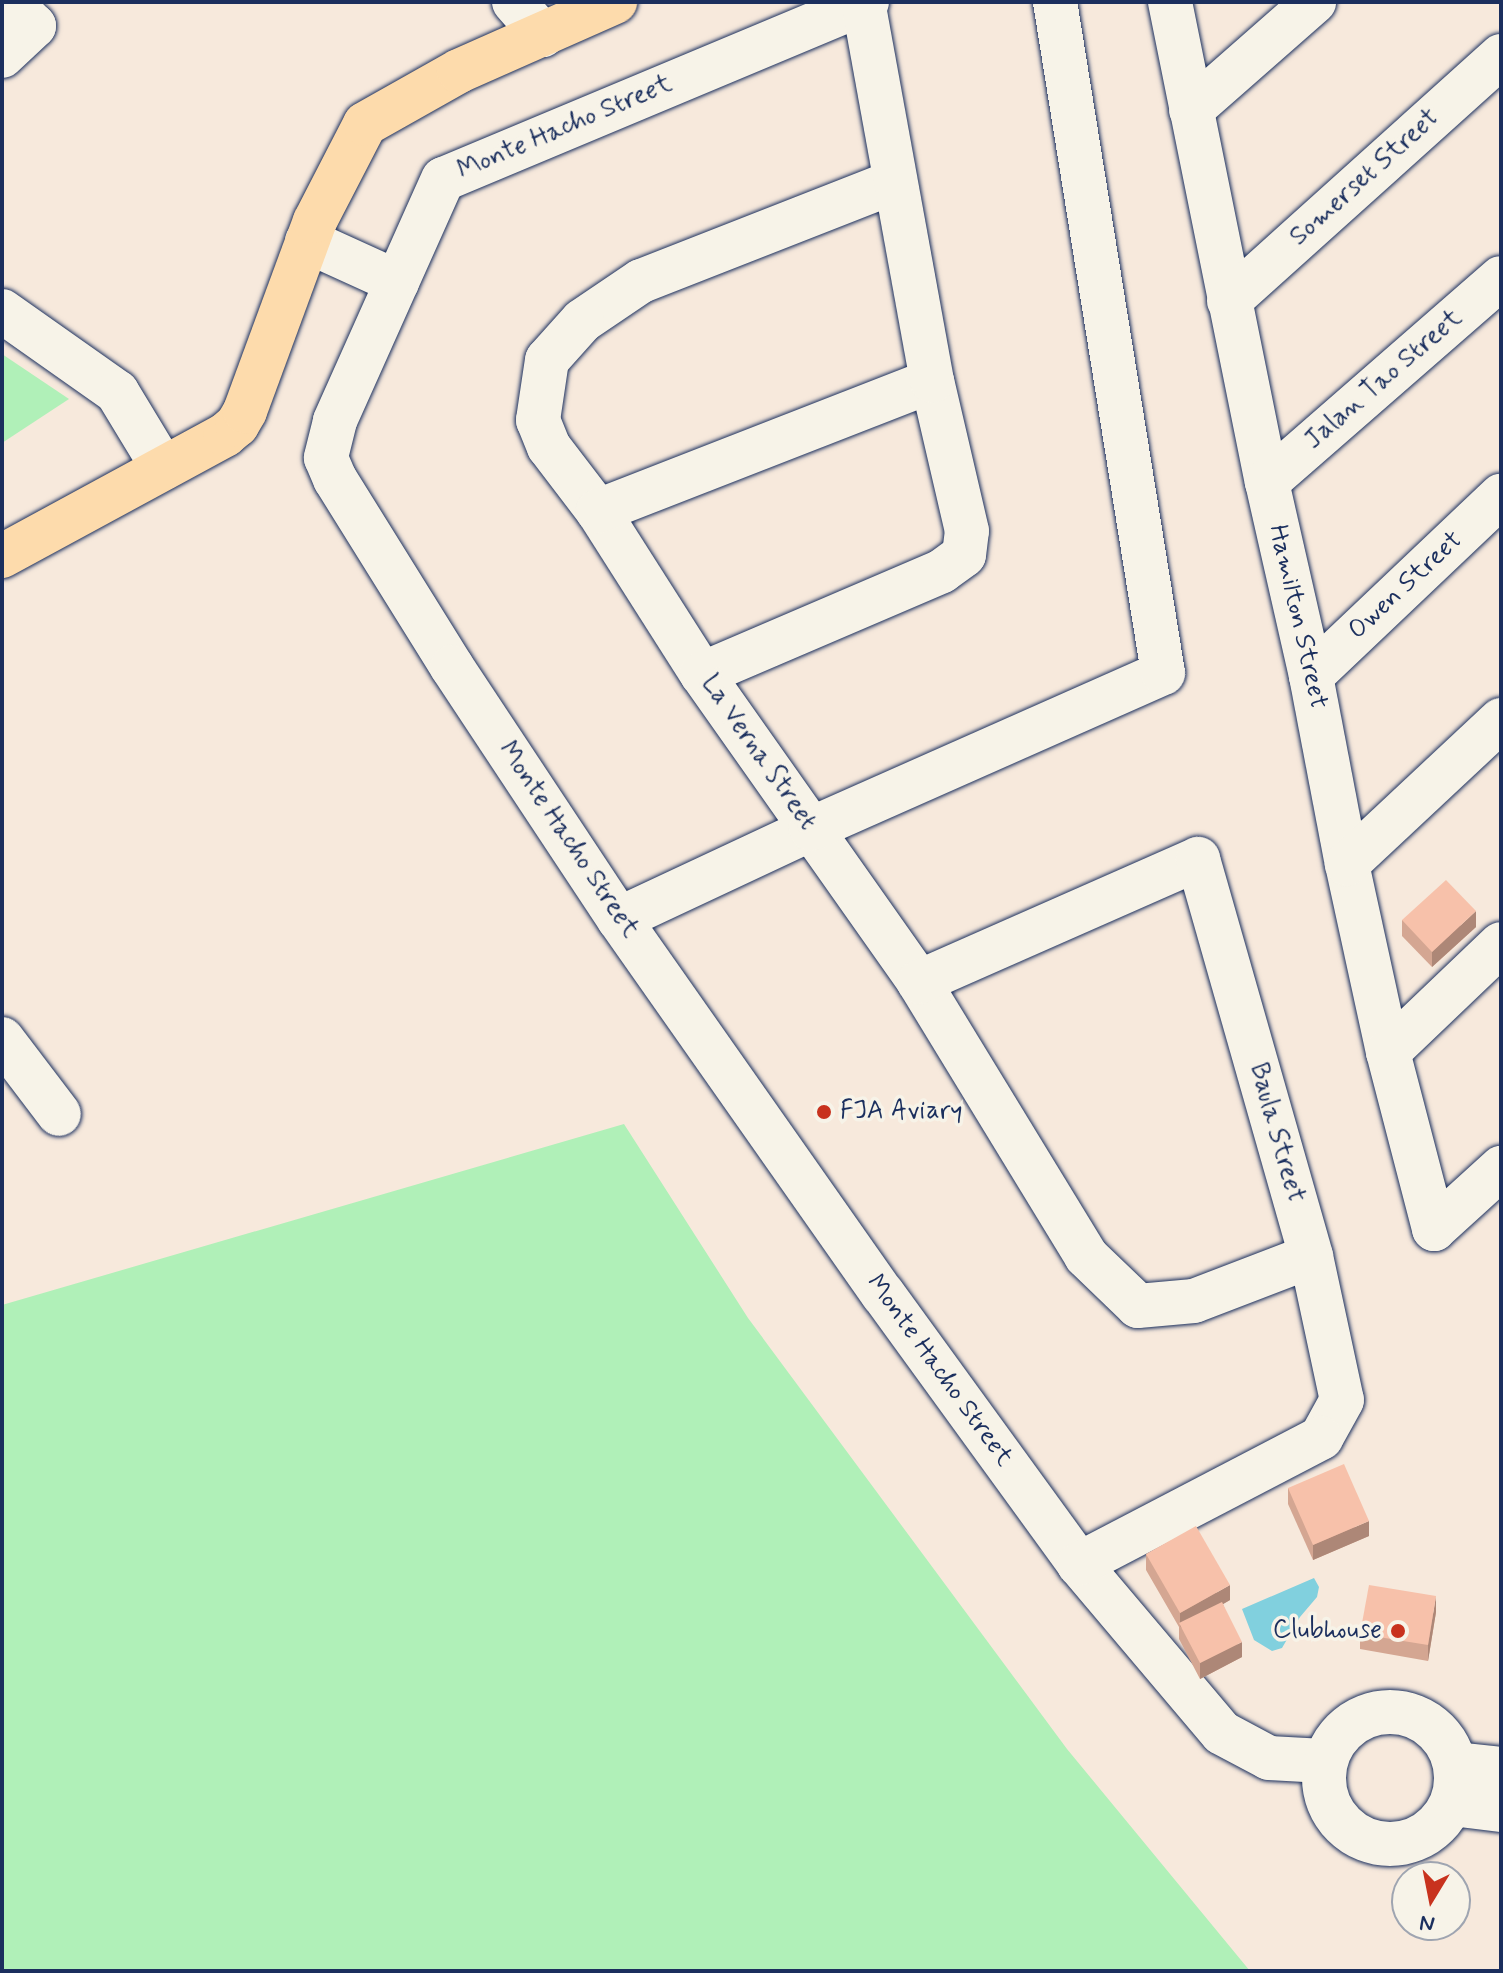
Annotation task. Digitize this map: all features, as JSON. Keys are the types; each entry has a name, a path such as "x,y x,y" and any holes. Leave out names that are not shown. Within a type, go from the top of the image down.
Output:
{"main road":[{"path":"2,556 225,435 237,425 307,241 352,143 365,124 459,71 615,2"}],"street":[{"path":"2,56 34,26 10,2"},
{"path":"514,2 543,35"},
{"path":"619,919 811,829 1163,673 1055,2"},
{"name":"Hamilton Street","path":"1170,2 1229,301 1311,676 1347,864 1388,1052 1434,1229 1501,1168"},
{"path":"1191,110 1314,2"},
{"path":"702,674 942,571 964,555 967,531 932,381 894,182 865,3"},
{"name":"Monte Hacho Street","path":"865,3 443,179 335,421 326,458 335,479 452,667 619,919 883,1294 1079,1564 1222,1733 1269,1758 1324,1761"},
{"name":"Somerset Street","path":"1229,301 1501,56"},
{"name":"La Verna Street","path":"894,182 641,281 582,321 547,360 538,420 549,447 598,511 702,674 919,982 1086,1256 1138,1306 1194,1301 1311,1256"},
{"path":"307,241 397,282"},
{"name":"Jalan Tao Street","path":"1267,482 1501,278"},
{"path":"2,311 117,392 163,468"},
{"path":"598,511 932,381"},
{"name":"Owen Street","path":"1311,676 1501,496"},
{"path":"1347,864 1501,720"},
{"name":"Baula Street","path":"919,982 1198,859 1311,1256 1342,1400 1321,1438 1079,1564"},
{"path":"1388,1052 1501,944"},
{"path":"2,1039 59,1114"},
{"path":"1377,1712 1403,1712 1427,1721 1444,1737 1454,1784 1442,1821 1426,1834 1376,1844 1349,1834 1332,1814 1323,1787 1324,1761 1337,1738 1356,1719 1377,1712"},
{"path":"1454,1784 1501,1769"},
{"path":"1454,1784 1501,1810"}],"green space":[{"path":"2,354 69,399 2,443"},
{"path":"624,1124 748,1318 1067,1749 1250,1971 2,1971 2,1305"}],"water":[{"path":"1314,1578 1319,1587 1317,1597 1300,1617 1282,1648 1272,1651 1254,1640 1242,1609"}],"building":[{"path":"1446,880 1476,911 1432,952 1402,920"},
{"path":"1344,1464 1369,1521 1313,1545 1288,1488"},
{"path":"1196,1526 1230,1585 1180,1613 1146,1554"},
{"name":"Clubhouse","path":"1369,1585 1436,1596 1428,1645 1360,1634"},
{"path":"1222,1602 1242,1642 1200,1663 1179,1623"}],"place":[{"name":"FJA Aviary","path":"824,1112"},
{"name":"Clubhouse","path":"1398,1631"}]}
